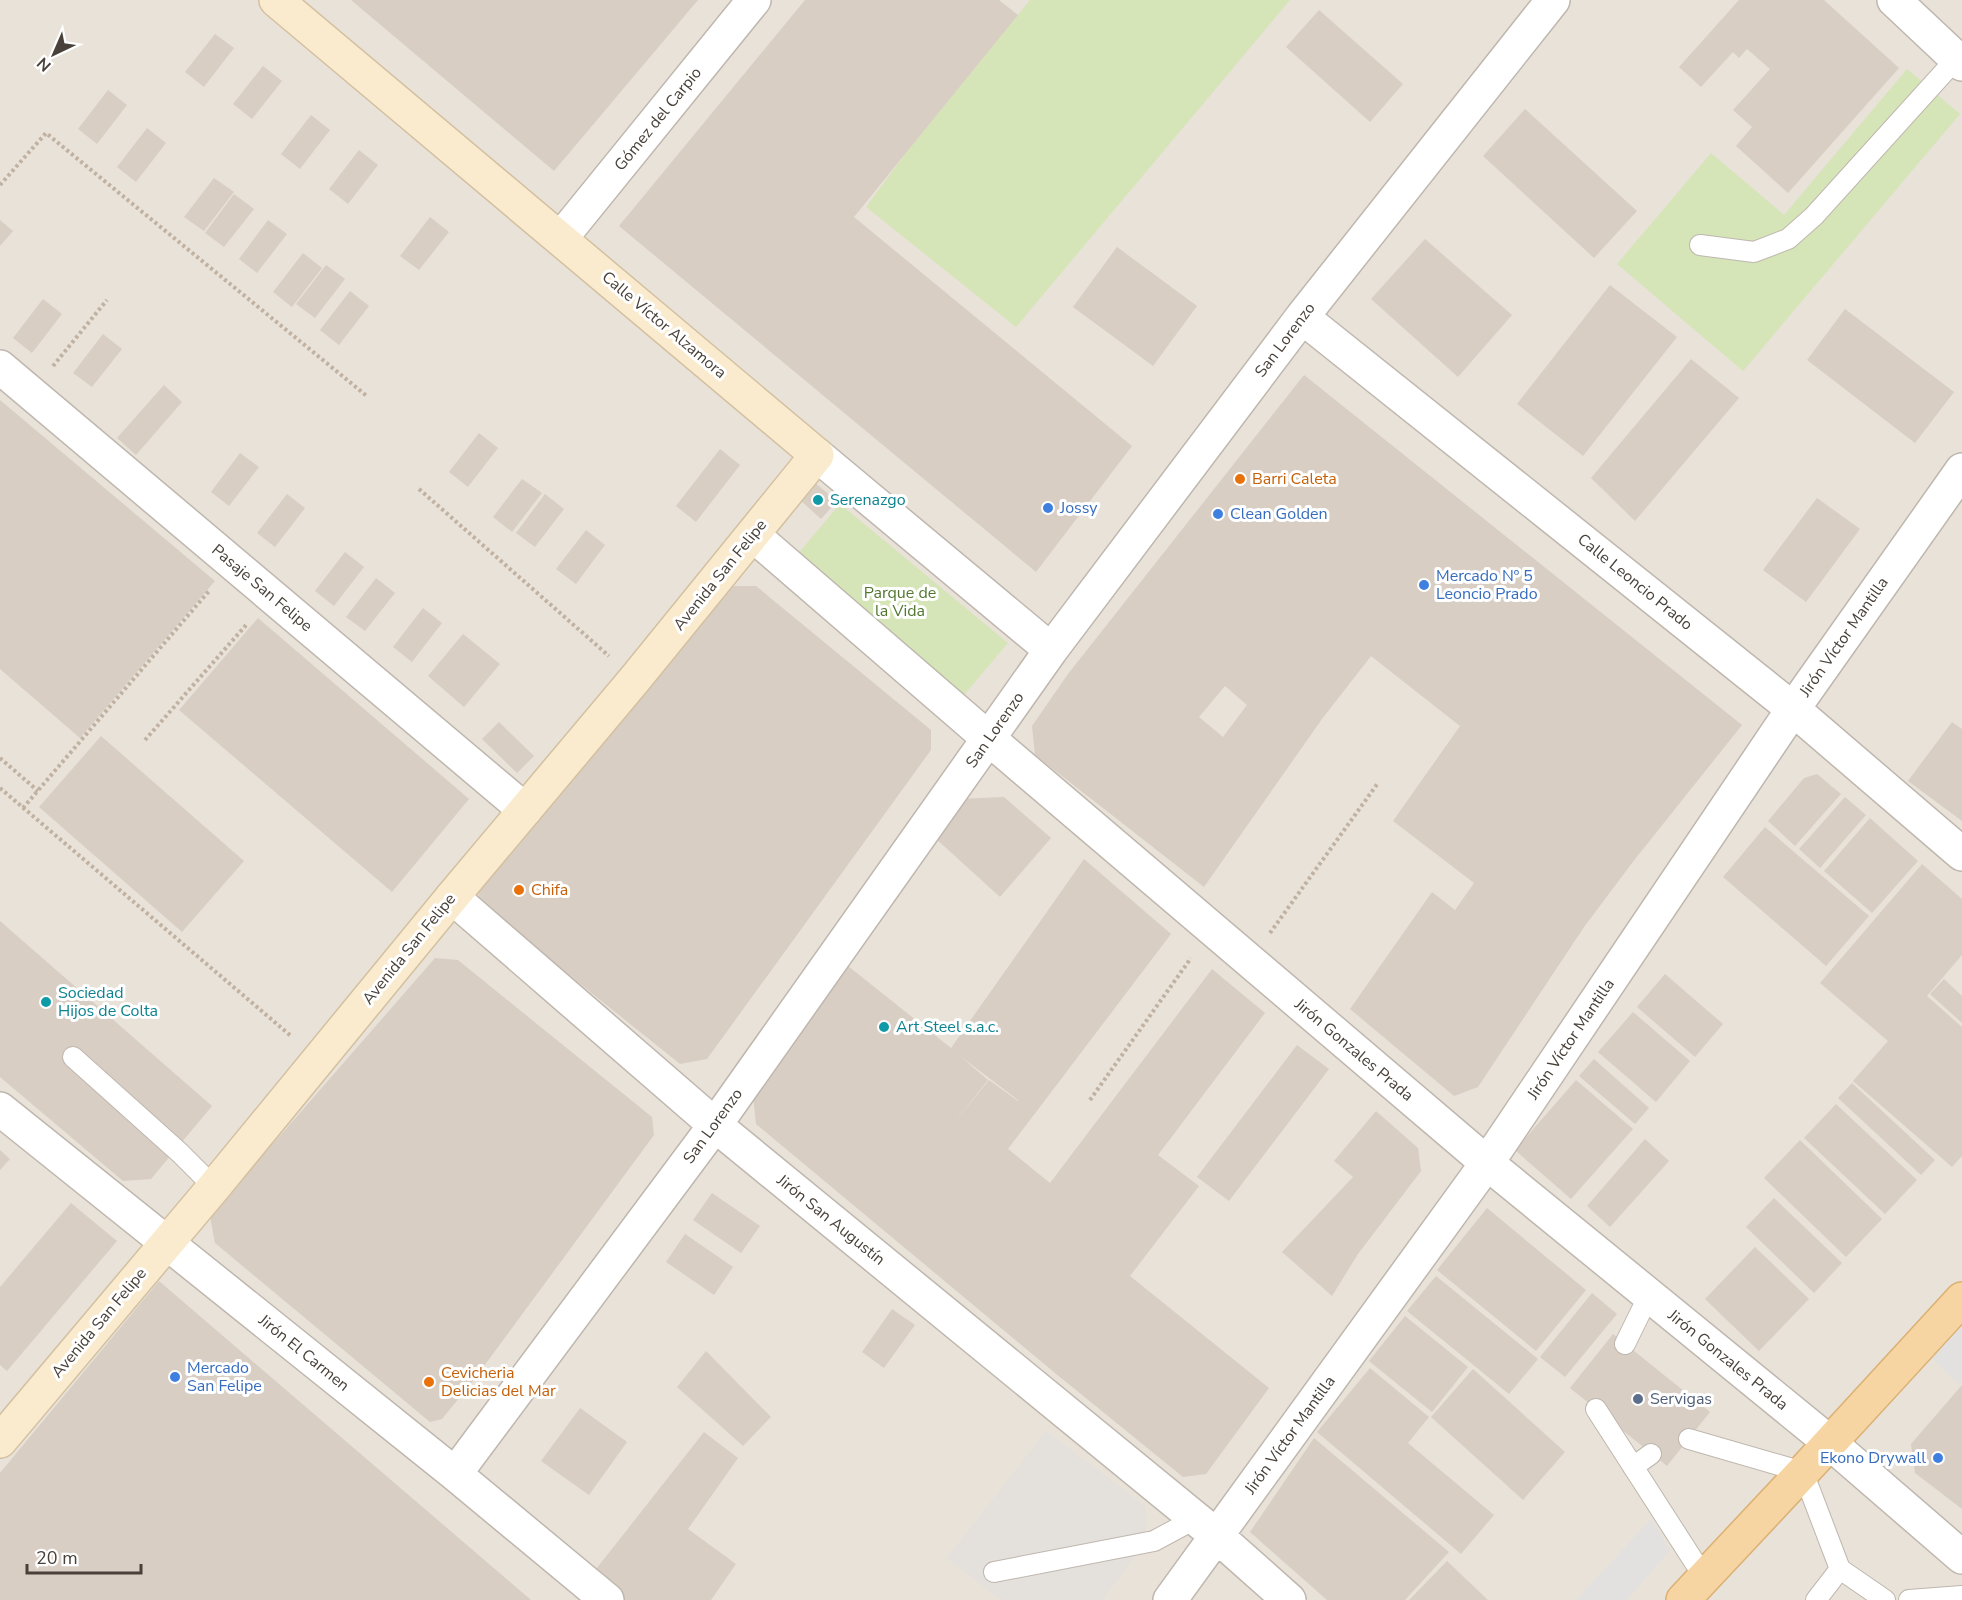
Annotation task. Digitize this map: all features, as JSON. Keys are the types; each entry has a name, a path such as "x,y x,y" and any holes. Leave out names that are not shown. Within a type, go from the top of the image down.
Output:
{"main road":[{"path":"1683,1600 1962,1299"}],"street":[{"name":"Calle Víctor Alzamora","path":"276,0 1052,650"},
{"name":"Gómez del Carpio","path":"561,238 754,0"},
{"name":"San Lorenzo","path":"455,1474 715,1125 1052,650 1302,317 1553,0"},
{"path":"1894,0 1959,61"},
{"name":"Calle Leoncio Prado","path":"1302,317 1793,709 1962,854"},
{"name":"Pasaje San Felipe","path":"0,367 525,810"},
{"name":"Avenida San Felipe","path":"0,1441 214,1187 817,455"},
{"name":"Jirón Víctor Mantilla","path":"1170,1600 1206,1528 1487,1163 1793,709 1962,470"},
{"name":"Jirón Gonzales Prada","path":"753,535 1487,1163 1829,1442 1962,1557"},
{"name":"Jirón San Augustín","path":"452,897 715,1125 1206,1528 1289,1600"},
{"name":"Jirón El Carmen","path":"0,1108 455,1474 607,1600"}],"lane":[{"path":"1700,245 1754,252 1788,239 1814,216 1959,61"},
{"path":"73,1057 180,1153 214,1187"},
{"path":"1626,1344 1649,1295"},
{"path":"1596,1409 1704,1576"},
{"path":"1689,1439 1803,1473 1840,1569 1885,1600"},
{"path":"1633,1467 1651,1454"},
{"path":"994,1572 1154,1541 1206,1528"},
{"path":"1816,1600 1840,1569"},
{"path":"1909,1600 1962,1596"}],"path":[{"path":"0,185 46,133 368,397"},
{"path":"31,392 107,300"},
{"path":"419,489 634,679"},
{"path":"23,808 234,565"},
{"path":"145,740 272,596"},
{"path":"0,758 38,791"},
{"path":"1250,962 1378,783"},
{"path":"0,788 319,1059"},
{"path":"1090,1100 1212,929"}],"shaded area":[{"path":"0,0 1962,0 1962,1600 0,1600"},
{"path":"1962,1314 1962,1385 1961,1386 1926,1353"},
{"path":"1046,1431 1146,1507 1146,1542 1102,1600 1001,1600 947,1558"},
{"path":"1651,1519 1670,1550 1627,1600 1576,1600"}],"green space":[{"path":"1030,0 1290,0 1016,327 866,207 906,153"},
{"path":"1907,69 1960,114 1743,371 1617,264 1711,153 1784,215"},
{"name":"Parque de la Vida","path":"840,504 1008,643 959,701 791,562"}],"building":[{"path":"351,0 698,0 554,171"},
{"path":"805,0 999,0 1018,15 854,217 1132,446 1036,572 619,226"},
{"path":"1739,0 1824,0 1899,68 1788,193 1736,146 1752,127 1733,110 1770,69 1747,49 1739,58 1733,52 1701,87 1679,67"},
{"path":"1319,10 1403,84 1370,122 1286,47"},
{"path":"215,34 234,48 204,87 185,72"},
{"path":"263,66 282,81 252,119 233,104"},
{"path":"108,90 127,105 97,144 78,129"},
{"path":"1525,109 1637,211 1594,258 1483,156"},
{"path":"311,115 330,130 300,169 281,154"},
{"path":"147,128 166,143 136,182 117,167"},
{"path":"359,150 378,165 348,204 329,189"},
{"path":"214,178 234,192 204,231 184,217"},
{"path":"234,194 254,209 224,247 205,233"},
{"path":"430,217 449,232 419,270 400,256"},
{"path":"0,220 13,231 0,246"},
{"path":"268,220 287,234 257,273 239,259"},
{"path":"1425,239 1512,315 1458,377 1371,299"},
{"path":"1117,247 1197,306 1153,366 1073,307"},
{"path":"303,253 322,268 292,307 273,292"},
{"path":"326,265 345,279 315,318 296,304"},
{"path":"1610,285 1677,337 1583,456 1517,404"},
{"path":"350,291 369,306 339,345 320,330"},
{"path":"43,299 62,314 32,353 13,338"},
{"path":"1845,309 1954,392 1915,443 1807,360"},
{"path":"103,334 122,349 92,387 73,373"},
{"path":"1691,359 1739,398 1635,521 1591,478"},
{"path":"1304,375 1742,725 1584,927 1478,1087 1454,1096 1350,1009 1432,892 1455,910 1474,883 1393,821 1460,726 1371,656 1322,719 1204,887 1035,755 1032,726 1068,674","holes":["1225,686 1247,705 1223,737 1199,717"]},
{"path":"164,385 182,402 136,455 117,438"},
{"path":"0,400 215,581 80,738 0,669"},
{"path":"479,433 498,448 468,487 449,472"},
{"path":"720,449 740,465 696,522 676,506"},
{"path":"240,453 259,467 229,506 211,492"},
{"path":"522,479 542,493 512,532 493,517"},
{"name":"Serenazgo","path":"814,482 837,501 821,519 799,499"},
{"path":"287,494 305,508 275,547 257,533"},
{"path":"545,494 564,509 535,547 516,533"},
{"path":"1817,498 1860,529 1806,602 1763,570"},
{"path":"586,530 605,545 576,584 556,569"},
{"path":"345,552 364,567 334,606 315,591"},
{"path":"376,578 395,593 365,631 346,617"},
{"path":"717,586 756,586 931,730 931,750 707,1059 680,1064 478,902 479,878"},
{"path":"423,608 442,623 412,662 393,647"},
{"path":"258,618 469,799 392,892 179,710"},
{"path":"463,634 500,664 464,707 428,676"},
{"path":"499,722 534,756 517,773 482,739"},
{"path":"1952,722 1962,729 1962,821 1908,781"},
{"path":"101,736 244,861 182,932 39,807"},
{"path":"1817,774 1841,794 1795,846 1768,821 1804,778"},
{"path":"1004,797 1051,838 1000,897 934,837 959,799"},
{"path":"1845,797 1866,815 1820,868 1799,849"},
{"path":"1870,818 1918,861 1872,913 1824,871"},
{"path":"1765,827 1869,916 1826,966 1723,877"},
{"path":"1084,859 1171,934 1008,1149 1050,1183 1212,969 1265,1013 1158,1155 1199,1186 1130,1276 1269,1388 1206,1474 1183,1477 756,1124 752,1087 848,966 951,1048","holes":["960,1056 1018,1100 989,1080 950,1128 988,1080"]},
{"path":"1922,864 1962,899 1962,955 1927,996 1962,1027 1962,1156 1952,1167 1853,1081 1888,1041 1820,983"},
{"name":"Sociedad Hijos de Colta","path":"0,921 212,1106 151,1179 123,1181 0,1077"},
{"path":"435,958 458,960 652,1117 654,1135 473,1381 442,1419 430,1422 215,1243 210,1216"},
{"path":"1665,974 1723,1024 1695,1057 1637,1007"},
{"path":"1944,979 1962,996 1962,1023 1930,994"},
{"path":"1633,1012 1690,1061 1656,1102 1598,1052"},
{"path":"1297,1045 1329,1069 1229,1201 1197,1177"},
{"path":"1594,1059 1649,1108 1635,1124 1579,1076"},
{"path":"1576,1080 1633,1129 1571,1199 1515,1150"},
{"path":"1852,1083 1935,1160 1921,1175 1838,1098"},
{"path":"1836,1104 1917,1180 1885,1214 1804,1138"},
{"path":"1376,1111 1418,1148 1421,1171 1358,1254 1332,1296 1282,1252 1353,1177 1334,1161"},
{"path":"1645,1139 1669,1161 1610,1227 1587,1206"},
{"path":"1800,1140 1882,1219 1846,1257 1764,1178"},
{"path":"0,1150 10,1159 0,1170"},
{"path":"712,1193 760,1226 741,1253 693,1220"},
{"path":"1774,1198 1842,1263 1814,1293 1746,1227"},
{"path":"71,1203 117,1241 7,1371 0,1365 0,1287"},
{"path":"1487,1208 1586,1290 1536,1351 1437,1270"},
{"path":"685,1234 733,1267 714,1295 666,1262"},
{"path":"1755,1247 1809,1299 1759,1351 1705,1299"},
{"path":"1436,1276 1538,1359 1509,1394 1407,1311"},
{"name":"Mercado San Felipe","path":"159,1281 531,1600 0,1600 0,1473"},
{"path":"1592,1293 1617,1314 1565,1377 1540,1357"},
{"path":"892,1309 915,1325 884,1368 862,1352"},
{"path":"1405,1316 1468,1367 1432,1412 1369,1361"},
{"name":"Servigas","path":"1613,1334 1710,1412 1667,1466 1570,1388"},
{"path":"706,1351 771,1417 743,1446 677,1387"},
{"path":"1370,1368 1429,1417 1408,1443 1494,1515 1461,1554 1317,1432"},
{"path":"1473,1369 1565,1452 1523,1500 1431,1417"},
{"name":"Ekono Drywall","path":"1962,1385 1962,1509 1915,1473 1911,1444"},
{"path":"580,1408 627,1442 589,1495 541,1461"},
{"path":"704,1432 738,1458 688,1529 736,1564 711,1600 626,1600 593,1573"},
{"path":"1314,1438 1449,1552 1405,1600 1327,1600 1250,1532"},
{"path":"1447,1561 1488,1600 1409,1600"}],"place":[{"name":"Barri Caleta","path":"1240,479"},
{"name":"Serenazgo","path":"818,500"},
{"name":"Jossy","path":"1048,508"},
{"name":"Clean Golden","path":"1218,514"},
{"name":"Mercado Nº 5 Leoncio Prado","path":"1424,585"},
{"name":"Chifa","path":"519,890"},
{"name":"Sociedad Hijos de Colta","path":"46,1002"},
{"name":"Art Steel s.a.c.","path":"884,1027"},
{"name":"Mercado San Felipe","path":"175,1377"},
{"name":"Cevicheria Delicias del Mar","path":"429,1382"},
{"name":"Servigas","path":"1638,1399"},
{"name":"Ekono Drywall","path":"1938,1458"}]}
